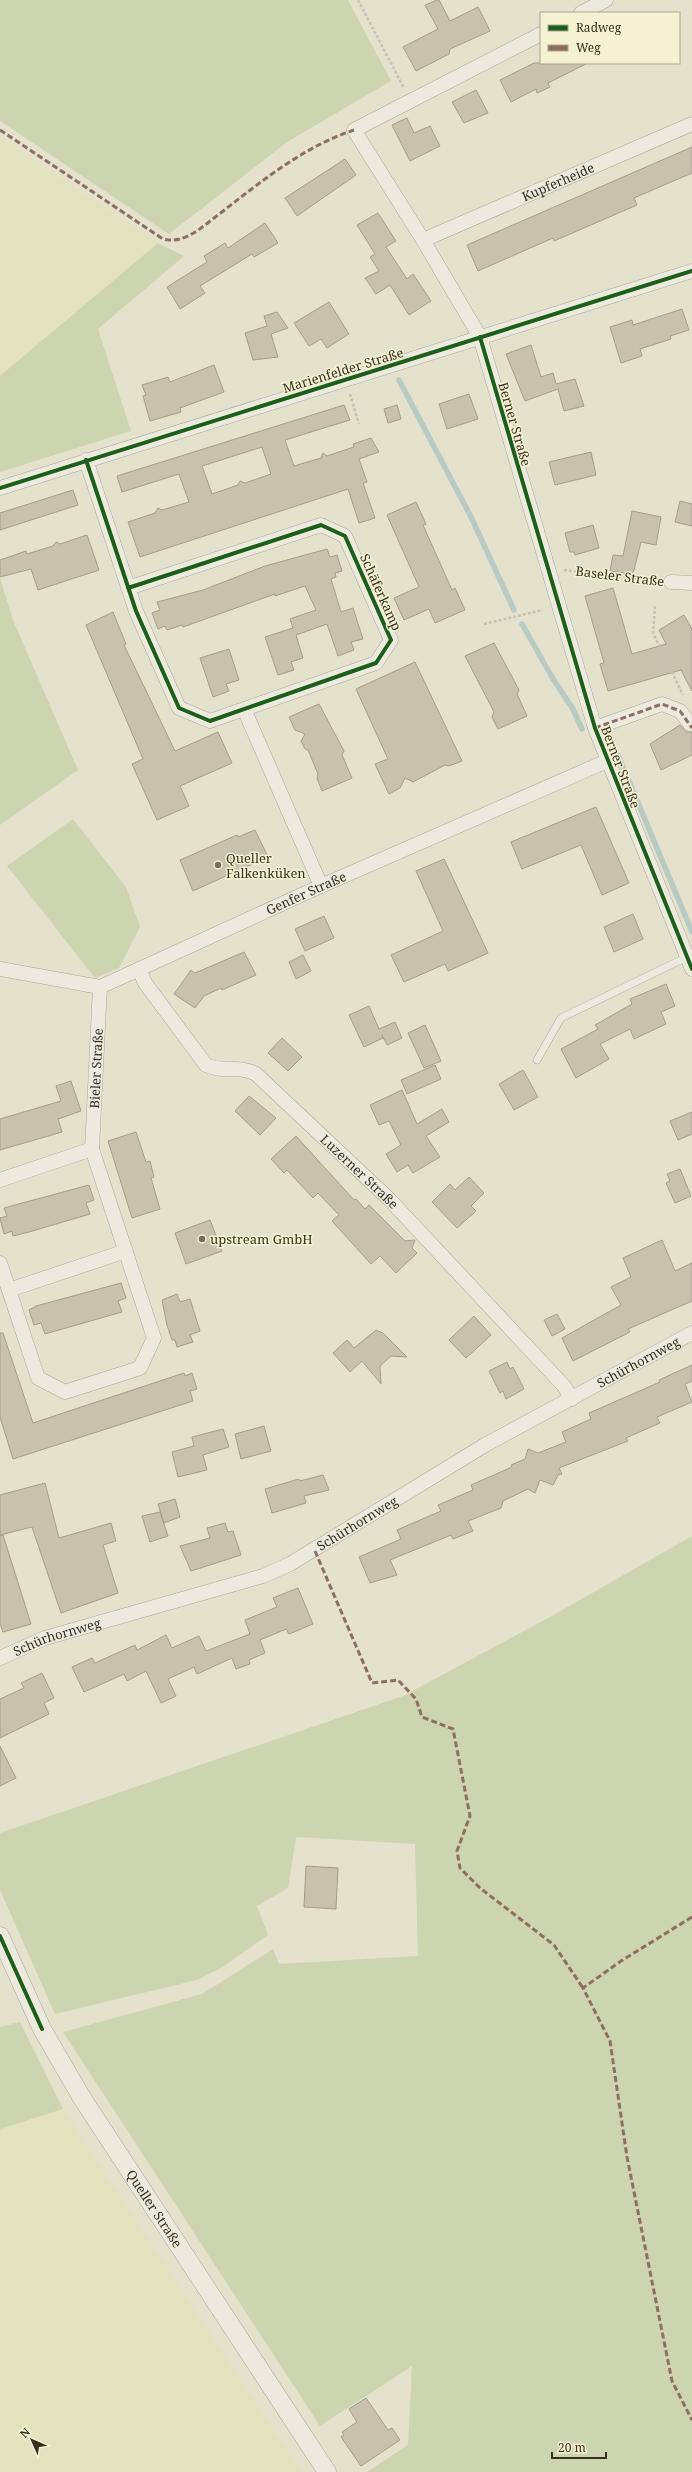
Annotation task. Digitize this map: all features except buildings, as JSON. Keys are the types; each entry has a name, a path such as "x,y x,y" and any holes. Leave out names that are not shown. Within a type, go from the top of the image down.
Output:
{"street":[{"path":"583,12 606,0"},
{"path":"412,102 540,35"},
{"name":"Berner Straße","path":"412,102 354,130 423,240 480,338 595,728 607,761 690,963"},
{"name":"Kupferheide","path":"423,240 692,124"},
{"name":"Marienfelder Straße","path":"0,488 692,271"},
{"name":"Schäferkamp","path":"86,460 128,588 136,611 179,708 210,721 376,664 391,640 345,536 321,525 128,588"},
{"name":"Baseler Straße","path":"671,582 692,584"},
{"path":"595,728 662,704 680,711 690,724"},
{"path":"244,709 321,886"},
{"name":"Genfer Straße","path":"100,987 321,886 607,761"},
{"path":"0,969 100,987"},
{"name":"Luzerner Straße","path":"139,969 145,983 206,1065 213,1069 249,1070 256,1074 390,1200 564,1386 572,1399"},
{"name":"Bieler Straße","path":"0,1263 38,1378 65,1392 140,1368 154,1338 92,1149 100,987"},
{"path":"0,1180 92,1149"},
{"path":"9,1290 126,1252"},
{"name":"Schürhornweg","path":"0,1658 45,1638 263,1576 290,1564 485,1445 692,1333"},
{"name":"Queller Straße","path":"0,1936 42,2029 78,2092 327,2472"}],"lane":[{"path":"537,1060 561,1018 690,963"}],"path":[{"path":"358,0 412,102"},
{"path":"345,379 359,424"},
{"path":"484,624 498,619 558,606"},
{"path":"655,606 653,633 683,694 680,711"}],"green space":[{"path":"0,0 348,0 391,81 287,142 169,234 0,121"},
{"path":"0,137 158,243 0,376"},
{"path":"158,243 184,256 98,329 131,431 0,472 0,376"},
{"path":"0,578 13,620 78,770 0,825"},
{"path":"73,819 126,887 140,927 119,968 95,978 7,866"},
{"path":"692,1536 692,2472 367,2472 408,2445 412,2366 320,2426 63,2032 202,1994 273,1949 279,1964 418,1956 415,1844 296,1837 288,1888 257,1906 268,1935 221,1968 197,1980 55,2014 0,1890 0,1833 403,1696 550,1617"},
{"path":"20,2022 63,2109 0,2129 0,2027"},
{"path":"63,2109 301,2472 0,2472 0,2129"}],"waterway":[{"path":"399,380 471,517 514,610"},
{"path":"522,624 553,679 573,709 582,729"},
{"path":"618,755 692,932"}],"marked path":[{"path":"0,130 163,239 173,240 177,240 197,231 291,161 311,149 354,130"},
{"path":"595,728 662,704 680,711 692,728"},
{"path":"315,1551 372,1683 398,1680 416,1699 422,1717 453,1729 470,1816 457,1851 460,1868 480,1888 554,1945 583,1988"},
{"path":"692,1917 621,1961 583,1988 610,2041 627,2157 672,2381 692,2420"}],"cycle path":[{"path":"0,488 692,271"},
{"path":"480,337 595,728 692,969"},
{"path":"86,460 136,611 179,708 210,721 376,663 391,640 345,536 321,525 128,588"},
{"path":"0,1936 42,2029"}],"place":[{"name":"Queller Falkenküken","path":"218,865"},
{"name":"upstream GmbH","path":"202,1239"}]}
